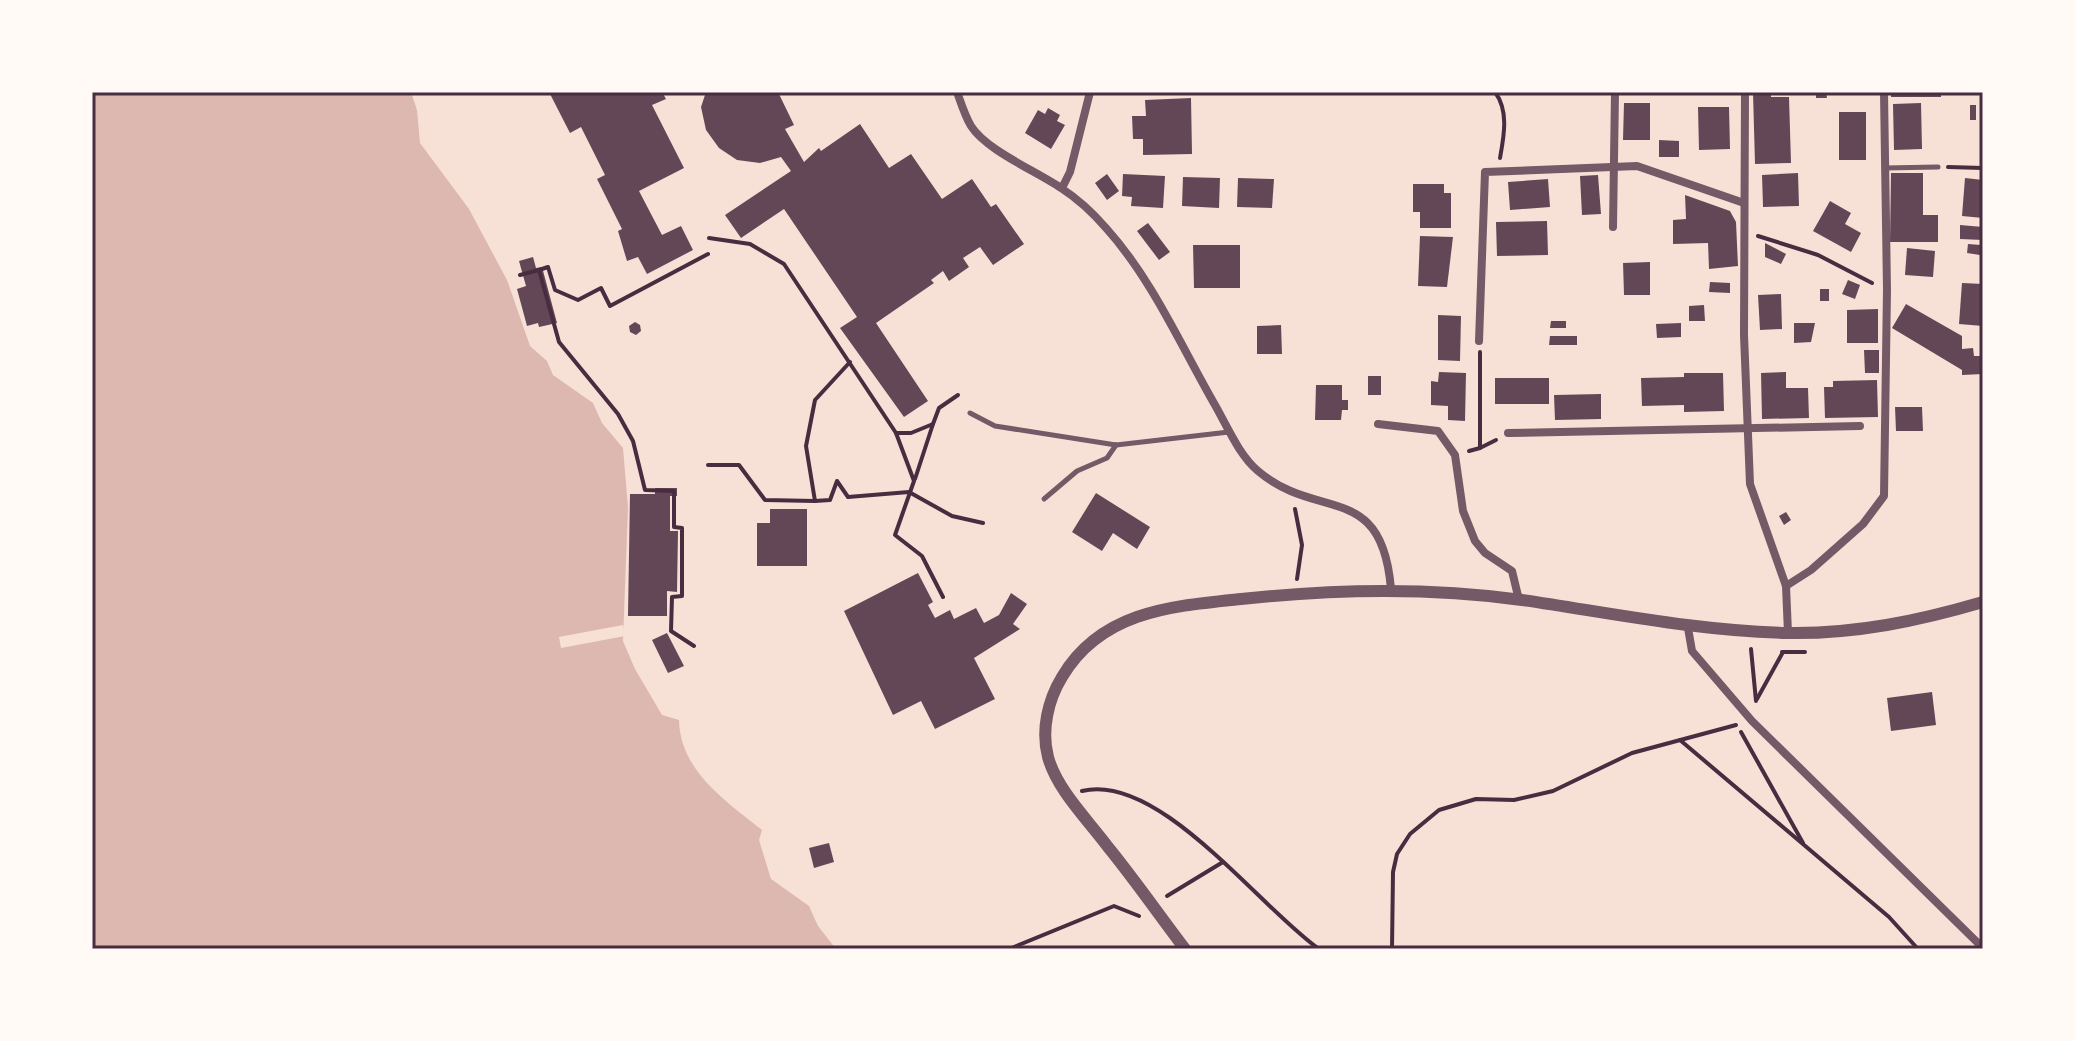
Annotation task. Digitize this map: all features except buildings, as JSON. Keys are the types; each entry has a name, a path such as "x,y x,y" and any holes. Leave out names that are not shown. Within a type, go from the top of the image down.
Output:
{"street":[{"path":"957,92 970,125 983,139 1062,188 1086,208 1125,251 1230,431 1258,471 1290,488 1356,512 1368,521 1378,534 1389,561 1391,589"},
{"path":"1062,188 1070,172 1090,92"},
{"path":"1613,227 1615,92"},
{"path":"1745,92 1744,203 1750,484 1786,586 1788,633"},
{"path":"1786,586 1811,570 1863,524 1884,496 1887,290 1884,92"},
{"path":"1479,341 1485,172 1637,166 1744,203"},
{"path":"1378,424 1438,431 1455,455 1463,511 1475,541 1485,553 1512,571 1519,600"},
{"path":"1508,433 1747,431 1860,426"},
{"path":"1185,949 1068,794 1048,755 1047,713 1060,680 1086,645 1120,621 1178,605 1295,593 1391,589 1519,600 1688,628 1788,633 1873,629 1983,602"},
{"path":"1688,628 1692,651 1752,721 1983,948"}],"lane":[{"path":"1884,168 1938,167"},
{"path":"970,413 995,426 1116,445 1230,431"},
{"path":"1044,499 1077,471 1107,458 1116,445"}],"path":[{"path":"1495,92 1502,101 1505,126 1498,172"},
{"path":"1938,167 1983,168"},
{"path":"1745,232 1818,255 1887,290"},
{"path":"709,238 750,244 784,264 896,433 914,481"},
{"path":"520,275 548,267 555,290 578,300 601,288 610,306 708,254"},
{"path":"539,270 559,342 618,414 633,441 645,490 674,491 674,527 682,528 682,596 672,597 671,631 694,646"},
{"path":"1455,455 1480,448 1479,341"},
{"path":"815,501 806,446 815,400 850,362"},
{"path":"943,597 922,556 895,535 939,408 958,395"},
{"path":"896,433 911,433 933,424"},
{"path":"708,465 739,465 765,500 830,500 837,481 848,497 909,492 952,516 983,523"},
{"path":"1290,488 1302,545 1295,593"},
{"path":"1751,649 1756,701 1752,721"},
{"path":"1756,701 1783,652"},
{"path":"1392,949 1392,888 1397,854 1428,817 1451,804 1476,799 1514,800 1553,791 1632,753 1737,725 1807,848"},
{"path":"1680,740 1889,917 1918,949"},
{"path":"1068,794 1099,787 1124,791 1201,841 1293,931 1319,949"},
{"path":"1165,898 1223,862"},
{"path":"1009,949 1114,906 1132,912"}],"shaded area":[{"path":"92,92 411,92 417,110 420,143 469,209 507,280 530,346 547,361 553,375 593,403 602,423 623,448 628,507 623,641 635,669 662,715 679,720 681,738 696,770 720,796 762,830 759,840 771,879 809,906 818,926 836,949 92,949"}],"pier":[{"path":"623,625 625,636 561,648 559,637"}]}
